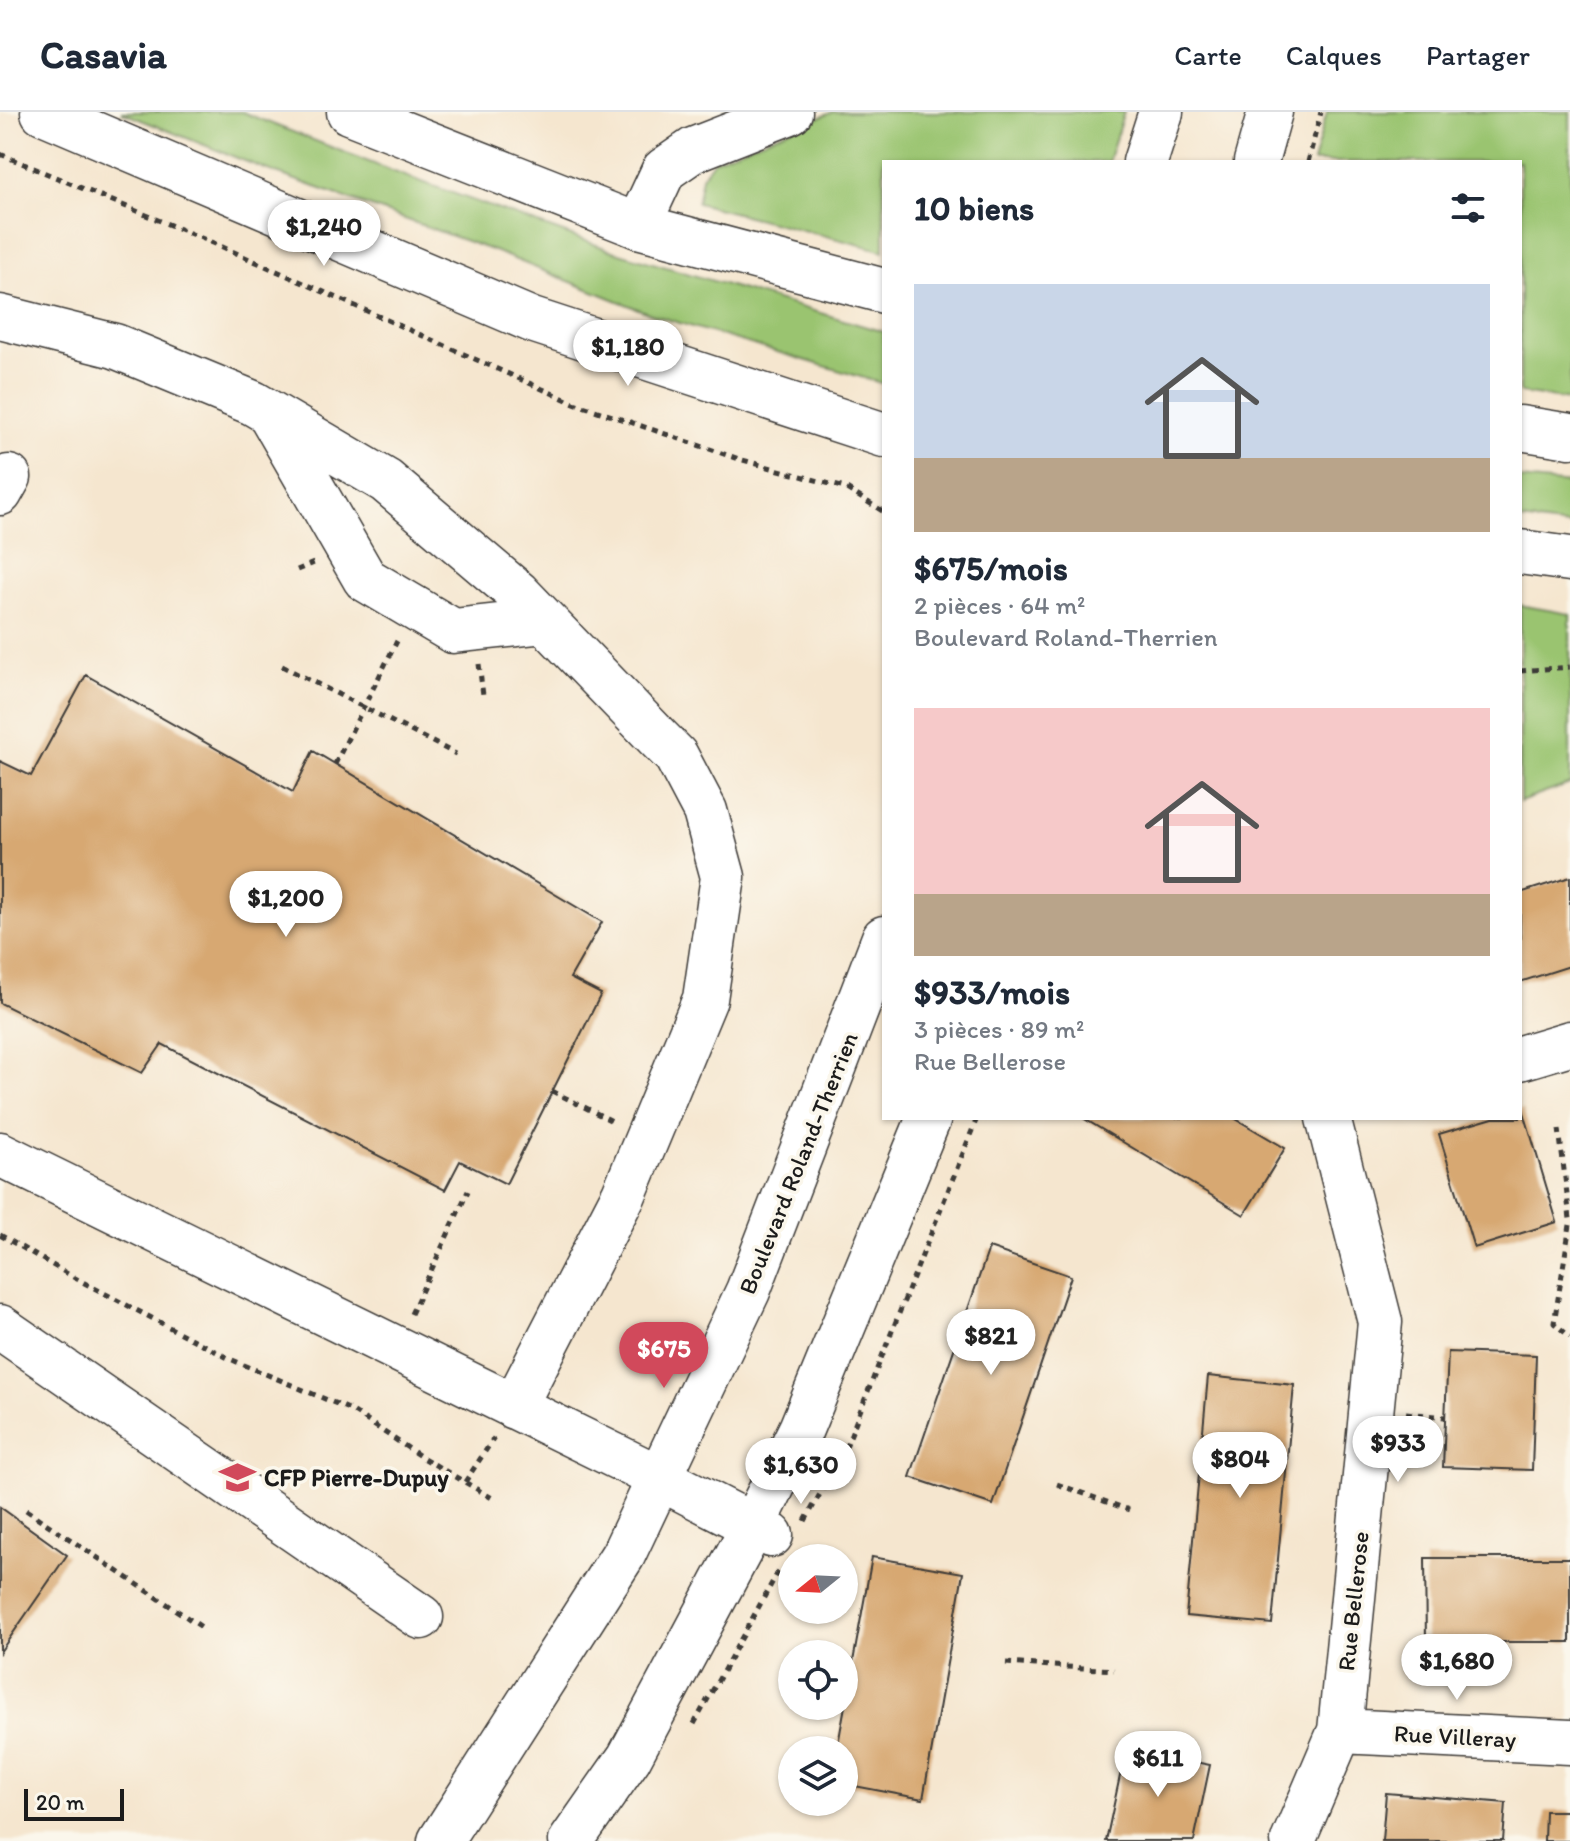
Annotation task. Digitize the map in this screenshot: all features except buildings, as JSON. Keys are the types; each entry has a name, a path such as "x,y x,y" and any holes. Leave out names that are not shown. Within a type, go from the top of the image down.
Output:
{"main road":[{"path":"43,112 532,320 882,434"},
{"path":"349,112 638,226 882,290"},
{"path":"638,226 664,170 693,150 790,112"},
{"path":"1146,160 1161,112"},
{"path":"1257,160 1270,112"},
{"path":"0,317 115,346 253,403 386,481 518,593 676,756 705,811 723,877 705,999 624,1194 514,1407"},
{"path":"269,413 365,579 453,631 545,621"},
{"path":"1522,428 1570,436"},
{"path":"1522,552 1570,559"},
{"name":"Boulevard Roland-Therrien","path":"440,1841 623,1555 748,1291 882,943"},
{"path":"1522,1057 1570,1043"},
{"path":"571,1841 629,1758 762,1530 928,1120"},
{"name":"Rue Bellerose","path":"1293,1841 1340,1731 1380,1322 1328,1120"},
{"path":"0,1154 762,1530"},
{"path":"0,1327 421,1617"},
{"name":"Rue Villeray","path":"1340,1731 1570,1742"}],"path":[{"path":"1309,160 1321,112"},
{"path":"0,154 218,245 574,403 739,459 845,488 882,511"},
{"path":"335,764 413,608"},
{"path":"282,666 456,754"},
{"path":"1522,671 1570,667"},
{"path":"552,1091 647,1138"},
{"path":"1559,1129 1570,1222 1554,1323 1570,1337"},
{"path":"396,1348 468,1191"},
{"path":"0,1235 230,1359 351,1410 492,1498"},
{"path":"465,1482 514,1407"},
{"path":"1057,1484 1129,1510"},
{"path":"26,1510 203,1628"},
{"path":"1006,1663 1114,1670"}],"green space":[{"path":"121,112 242,112 397,173 616,252 882,331 882,383 653,315 494,251 265,169"},
{"path":"833,112 1124,112 1109,160 882,160 882,250 697,203 702,177 714,160"},
{"path":"1327,112 1570,112 1570,400 1522,393 1522,160 1314,160"},
{"path":"1522,479 1570,484 1570,526 1522,520"},
{"path":"1522,605 1570,614 1570,784 1522,801"}],"place":[{"name":"CFP Pierre-Dupuy","path":"238,1477"}]}
